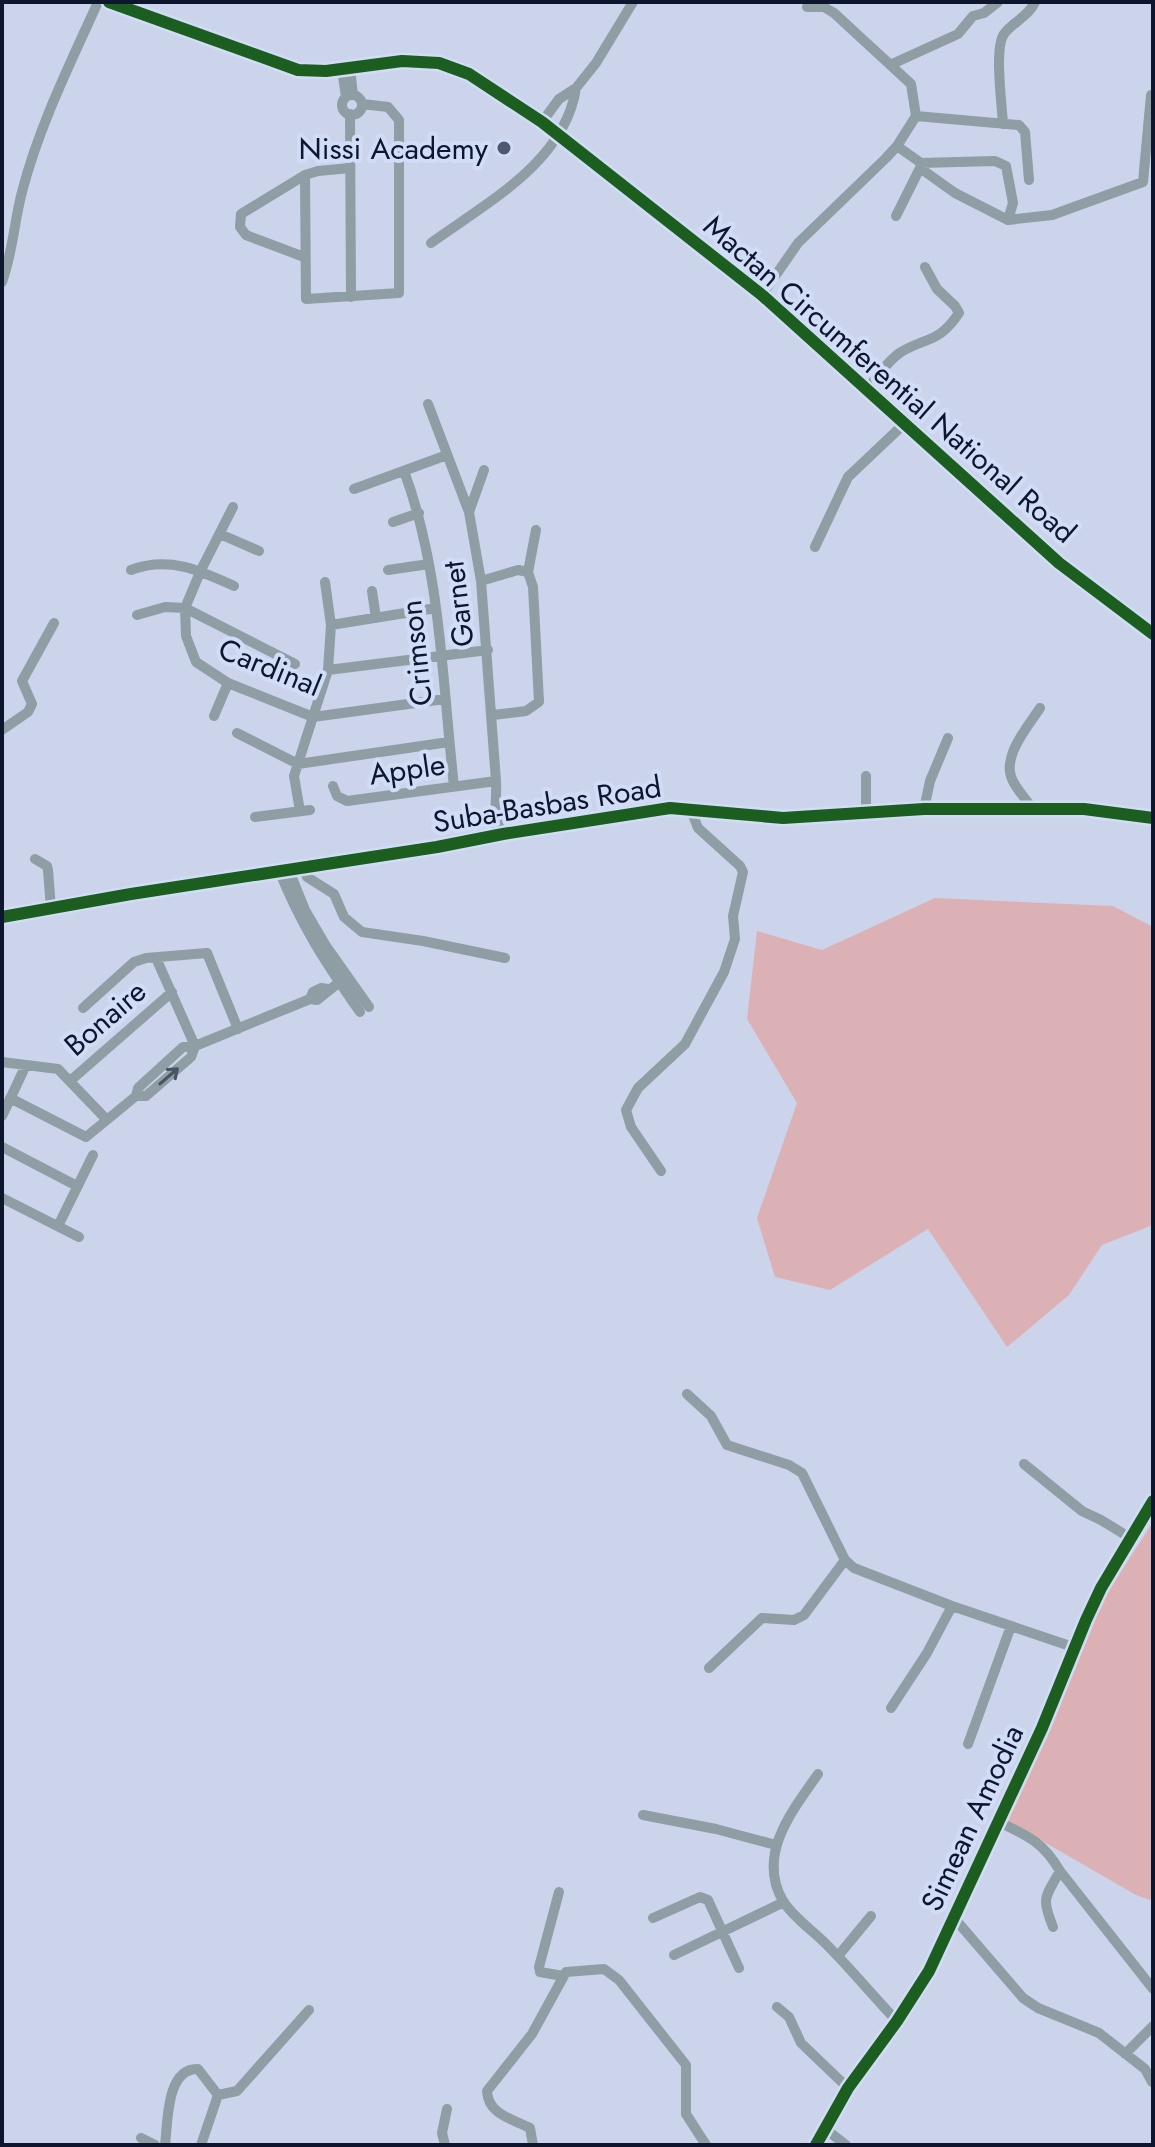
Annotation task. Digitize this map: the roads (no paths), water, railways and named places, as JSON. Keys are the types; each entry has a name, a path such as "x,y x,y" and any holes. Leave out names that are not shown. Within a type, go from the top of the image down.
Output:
{"main road":[{"name":"Mactan Circumferential National Road","path":"115,3 298,70 346,69 413,61 449,65 469,74 558,134 762,295 1059,563 1153,634"}],"street":[{"path":"2,282 11,259 22,192 50,109 98,2"},
{"path":"542,122 559,99 576,88 596,63 633,2"},
{"path":"890,65 958,34 973,16 984,13 998,2"},
{"path":"1003,124 1002,36 1032,9 1035,2"},
{"path":"762,295 798,243 897,146 916,116 911,84 834,13 824,7 807,7"},
{"path":"346,69 350,96 343,107 350,114 351,297"},
{"path":"431,243 530,171 573,110 576,88"},
{"path":"897,146 955,193 1008,220 1052,215 1143,182 1151,95"},
{"path":"350,96 360,99 362,104 359,111 350,114"},
{"path":"305,175 306,299 396,294 401,290 399,120 388,107 362,104"},
{"path":"916,116 1019,125 1025,132 1029,180"},
{"path":"920,166 995,161 1006,166 1013,203 1008,220"},
{"path":"896,216 920,166"},
{"path":"304,257 246,235 239,221 246,209 305,175 350,168"},
{"path":"866,390 902,352 947,331 959,313 937,289 925,267"},
{"name":"Garnet","path":"428,404 469,512 481,581 493,715 497,806 494,812 498,835"},
{"path":"815,547 848,477 904,424"},
{"path":"354,489 447,455"},
{"path":"469,512 484,470"},
{"name":"Crimson","path":"404,471 419,513 436,608 454,786"},
{"path":"185,608 233,507"},
{"path":"393,522 419,513"},
{"path":"493,715 526,711 539,702 533,587 528,572 536,530"},
{"path":"220,534 259,551"},
{"path":"131,570 156,564 186,565 234,586"},
{"path":"388,570 429,564"},
{"path":"481,581 518,570 528,572"},
{"path":"255,817 305,810 294,776 328,670 331,625 325,582"},
{"path":"372,591 376,618"},
{"path":"137,615 165,607 185,608 295,664"},
{"name":"Cardinal","path":"185,608 186,636 196,662 228,683 313,717 445,699"},
{"path":"331,625 436,608"},
{"path":"2,730 28,712 32,704 22,681 54,623"},
{"path":"328,670 488,650"},
{"path":"214,716 228,683"},
{"path":"1033,809 1012,780 1012,753 1040,708"},
{"path":"237,733 298,764 449,742"},
{"path":"924,809 930,781 948,738"},
{"path":"866,776 866,813"},
{"name":"Apple","path":"333,786 337,796 347,801 496,781"},
{"name":"Suba-Basbas Road","path":"2,917 670,808 783,818 924,809 1084,809 1153,818"},
{"path":"661,1171 631,1127 626,1110 638,1088 685,1044 724,972 735,939 733,916 743,872 698,828 691,810"},
{"path":"35,859 47,866 51,909"},
{"path":"302,866 307,877 334,894 344,917 362,932 505,958"},
{"path":"284,869 296,914 365,1009"},
{"path":"83,1008 134,962 207,953 238,1029"},
{"path":"156,958 195,1046"},
{"path":"10,1098 86,1137 136,1096 138,1088 183,1047 195,1046 310,999 313,992 328,989 343,979"},
{"name":"Bonaire","path":"70,1081 172,992"},
{"path":"2,1062 58,1069 106,1119"},
{"path":"2,1116 26,1065"},
{"path":"2,1147 77,1186"},
{"path":"58,1226 93,1155"},
{"path":"2,1198 79,1237"},
{"path":"687,1394 711,1416 727,1445 789,1465 802,1473 845,1560 854,1568 952,1606 1073,1647"},
{"path":"1024,1464 1082,1511 1132,1539"},
{"name":"Simean Amodia","path":"816,2145 848,2088 929,1971 1042,1728 1073,1647 1101,1588 1153,1501"},
{"path":"709,1668 762,1618 794,1620 804,1615 845,1560"},
{"path":"891,1708 927,1653 952,1606"},
{"path":"968,1744 1011,1626"},
{"path":"818,1774 782,1826 776,1845 774,1876 784,1902 897,2021"},
{"path":"643,1815 716,1829 776,1845"},
{"path":"999,1822 1035,1840 1048,1852 1153,1989"},
{"path":"1053,1927 1044,1899 1060,1871"},
{"path":"559,1892 539,1967 540,1972 563,1976"},
{"path":"653,1918 700,1897 711,1904 739,1968"},
{"path":"674,1955 784,1902"},
{"path":"838,1956 871,1916"},
{"path":"955,1919 1023,1998 1038,2008 1099,2033 1145,2069 1152,2082"},
{"path":"533,2145 530,2128 498,2113 486,2093 532,2034 563,1976 570,1970 604,1969 619,1980 686,2065 686,2114 706,2145"},
{"path":"777,2007 789,2017 801,2043 848,2088"},
{"path":"218,2095 237,2091 309,2010"},
{"path":"1125,2054 1153,2026"},
{"path":"165,2145 173,2089 186,2071 198,2069 218,2095"},
{"path":"201,2145 218,2095"},
{"path":"445,2145 442,2133 447,2109"},
{"path":"824,2128 846,2145"},
{"path":"141,2138 155,2145"}],"place":[{"name":"Nissi Academy","path":"504,148"}]}
